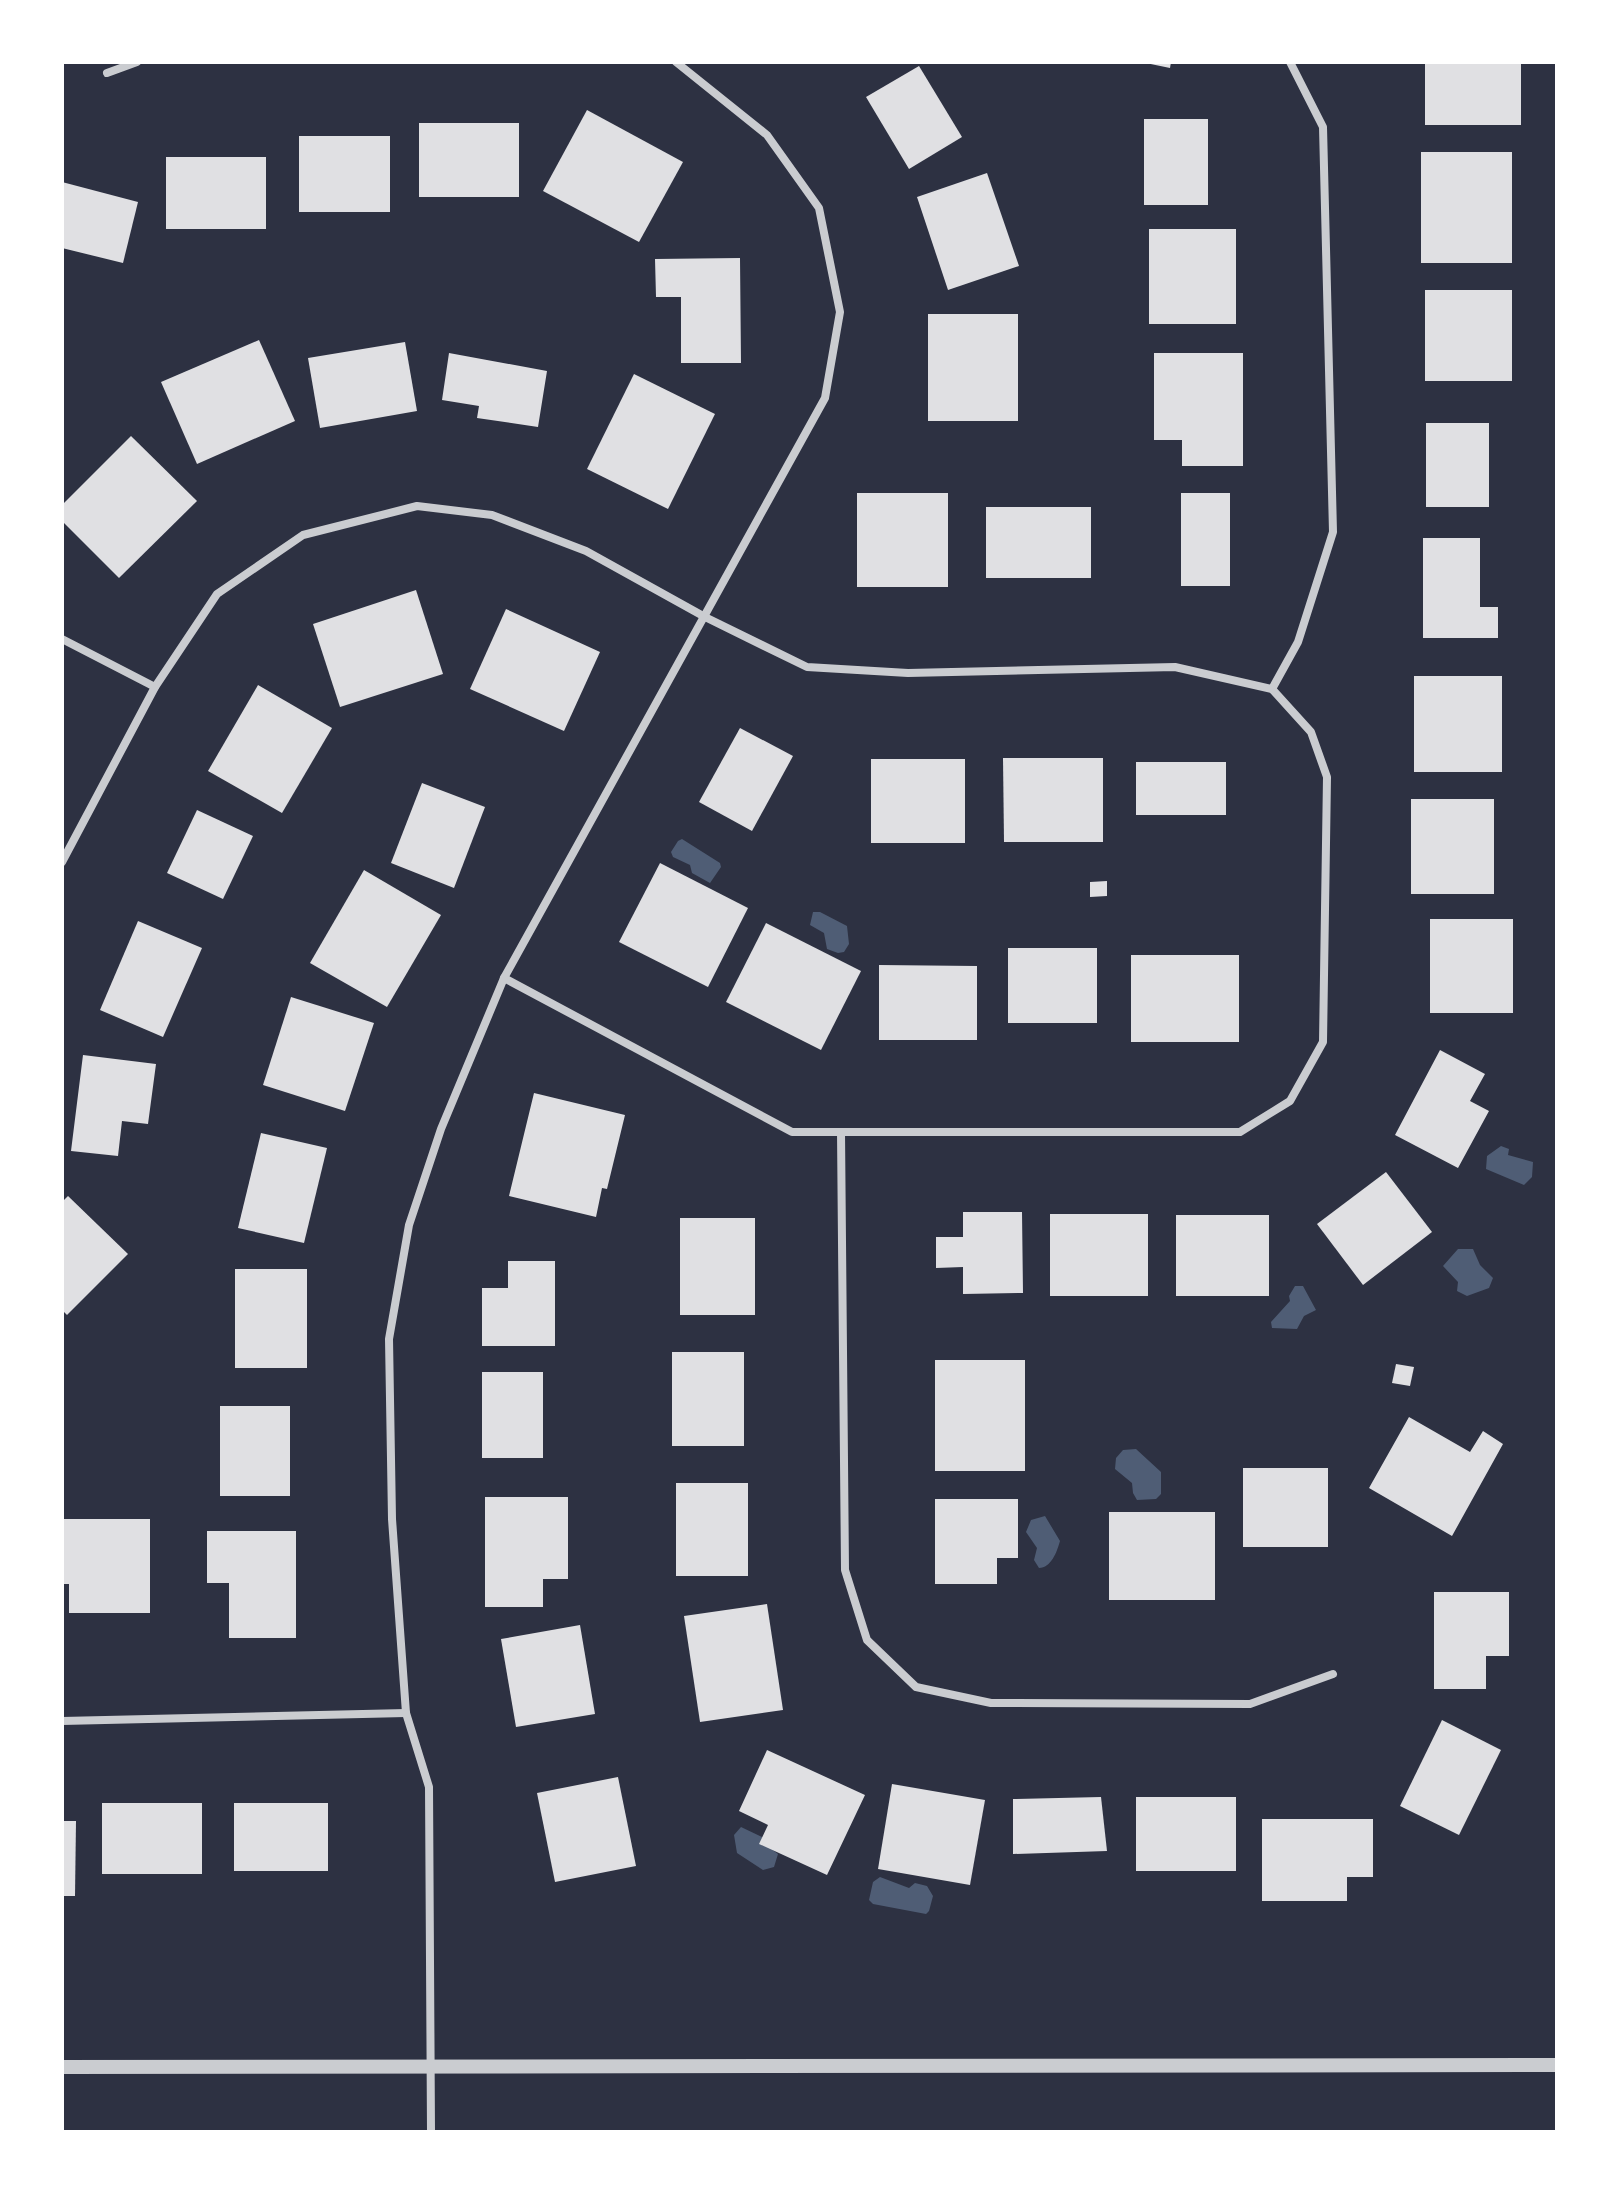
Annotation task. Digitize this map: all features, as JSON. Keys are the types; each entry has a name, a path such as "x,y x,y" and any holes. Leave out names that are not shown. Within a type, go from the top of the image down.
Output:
{"street":[{"path":"107,73 137,62"},
{"path":"431,2132 429,1787 406,1713 392,1519 389,1339 409,1225 441,1129 504,978 825,398 840,312 819,208 767,135 676,62"},
{"path":"1272,689 1298,642 1333,532 1323,127 1290,62"},
{"path":"62,862 155,687 217,594 303,535 417,506 492,515 573,546 705,617 807,667 908,673 1175,667 1272,689 1311,732 1327,777 1323,1042 1290,1101 1240,1132 792,1132 504,978"},
{"path":"62,639 155,687"},
{"path":"841,1132 845,1570 867,1640 916,1687 991,1703 1250,1704 1333,1674"},
{"path":"62,1721 406,1713"},
{"path":"62,2067 1557,2065"}],"water":[{"path":"682,839 720,863 721,867 710,883 692,873 690,865 673,857 671,852"},
{"path":"813,912 820,912 847,926 849,944 844,952 827,949 824,933 810,925"},
{"path":"1501,1146 1509,1149 1508,1155 1533,1162 1532,1177 1524,1185 1486,1169 1487,1156"},
{"path":"1458,1249 1473,1249 1480,1265 1493,1278 1489,1288 1467,1296 1457,1291 1458,1282 1443,1266"},
{"path":"1295,1286 1303,1286 1316,1310 1304,1316 1297,1329 1272,1328 1271,1322 1290,1301 1289,1296"},
{"path":"1136,1449 1161,1472 1161,1494 1156,1499 1137,1500 1132,1483 1115,1469 1116,1458 1123,1450"},
{"path":"1045,1516 1060,1541 1050,1562 1039,1568 1034,1560 1037,1548 1026,1532 1031,1520"},
{"path":"741,1827 762,1837 762,1846 766,1845 778,1854 774,1867 763,1870 737,1853 734,1835"},
{"path":"880,1877 909,1888 915,1883 927,1886 933,1896 929,1911 926,1914 873,1904 869,1900 873,1882"}],"building":[{"path":"1141,62 1171,62 1170,68"},
{"path":"1425,62 1521,62 1521,125 1425,125"},
{"path":"919,66 962,137 909,169 866,97"},
{"path":"587,110 683,162 639,242 543,191"},
{"path":"1144,119 1208,119 1208,205 1144,205"},
{"path":"419,123 519,123 519,197 419,197"},
{"path":"299,136 390,136 390,212 299,212"},
{"path":"1421,152 1512,152 1512,263 1421,263"},
{"path":"166,157 266,157 266,229 166,229"},
{"path":"987,173 1019,266 948,290 917,197"},
{"path":"62,182 138,202 123,263 62,248"},
{"path":"1149,229 1236,229 1236,324 1149,324"},
{"path":"740,258 741,363 681,363 681,297 656,297 655,259"},
{"path":"1425,290 1512,290 1512,381 1425,381"},
{"path":"928,314 1018,314 1018,421 928,421"},
{"path":"259,340 295,421 197,464 161,382"},
{"path":"405,342 417,411 320,428 308,358"},
{"path":"449,353 547,371 538,427 477,418 479,406 442,400"},
{"path":"1154,353 1243,353 1243,466 1182,466 1182,440 1154,440"},
{"path":"634,374 715,414 668,509 587,469"},
{"path":"1426,423 1489,423 1489,507 1426,507"},
{"path":"131,436 197,501 119,578 62,521 62,505"},
{"path":"857,493 948,493 948,587 857,587"},
{"path":"1181,493 1230,493 1230,586 1181,586"},
{"path":"986,507 1091,507 1091,578 986,578"},
{"path":"1423,538 1480,538 1480,607 1498,607 1498,638 1423,638"},
{"path":"416,590 443,674 340,707 313,624"},
{"path":"506,609 600,652 564,731 470,689"},
{"path":"1414,676 1502,676 1502,772 1414,772"},
{"path":"258,685 332,728 282,813 208,771"},
{"path":"740,728 793,756 752,831 699,802"},
{"path":"1003,758 1103,758 1103,842 1004,842"},
{"path":"871,759 965,759 965,843 871,843"},
{"path":"1136,762 1226,762 1226,815 1136,815"},
{"path":"422,783 485,807 454,888 391,863"},
{"path":"1411,799 1494,799 1494,894 1411,894"},
{"path":"197,810 253,836 223,899 167,873"},
{"path":"660,863 748,908 708,987 619,942"},
{"path":"364,870 441,915 387,1007 310,963"},
{"path":"1107,881 1107,896 1090,897 1090,882"},
{"path":"1430,919 1513,919 1513,1013 1430,1013"},
{"path":"138,921 202,948 163,1037 100,1010"},
{"path":"766,923 861,971 821,1050 726,1002"},
{"path":"1008,948 1097,948 1097,1023 1008,1023"},
{"path":"1131,955 1239,955 1239,1042 1131,1042"},
{"path":"879,965 977,966 977,1040 879,1040"},
{"path":"291,997 374,1023 345,1111 263,1085"},
{"path":"1440,1050 1485,1074 1470,1101 1489,1111 1458,1168 1395,1135"},
{"path":"83,1055 156,1064 148,1124 122,1121 118,1156 71,1151"},
{"path":"534,1093 625,1115 607,1189 602,1188 596,1217 509,1196"},
{"path":"261,1133 327,1148 304,1243 238,1228"},
{"path":"1386,1172 1432,1232 1363,1285 1317,1224"},
{"path":"68,1196 128,1254 67,1315 62,1310 62,1202"},
{"path":"963,1212 1022,1212 1023,1293 963,1294 963,1267 936,1268 936,1237 963,1237"},
{"path":"1050,1214 1148,1214 1148,1296 1050,1296"},
{"path":"1176,1215 1269,1215 1269,1296 1176,1296"},
{"path":"680,1218 755,1218 755,1315 680,1315"},
{"path":"508,1261 555,1261 555,1346 482,1346 482,1288 508,1288"},
{"path":"235,1269 307,1269 307,1368 235,1368"},
{"path":"672,1352 744,1352 744,1446 672,1446"},
{"path":"935,1360 1025,1360 1025,1471 935,1471"},
{"path":"1396,1364 1414,1367 1410,1386 1392,1383"},
{"path":"482,1372 543,1372 543,1458 482,1458"},
{"path":"220,1406 290,1406 290,1496 220,1496"},
{"path":"1409,1417 1470,1452 1483,1431 1503,1444 1452,1536 1369,1488"},
{"path":"1243,1468 1328,1468 1328,1547 1243,1547"},
{"path":"676,1483 748,1483 748,1576 676,1576"},
{"path":"485,1497 568,1497 568,1579 543,1579 543,1607 485,1607"},
{"path":"935,1499 1018,1499 1018,1558 997,1558 997,1584 935,1584"},
{"path":"1109,1512 1215,1512 1215,1600 1109,1600"},
{"path":"62,1519 150,1519 150,1613 69,1613 69,1584 62,1584"},
{"path":"207,1531 296,1531 296,1638 229,1638 229,1583 207,1583"},
{"path":"1434,1592 1509,1592 1509,1656 1486,1656 1486,1689 1434,1689"},
{"path":"767,1604 783,1710 700,1722 684,1616"},
{"path":"580,1625 595,1714 516,1727 501,1639"},
{"path":"1442,1720 1501,1750 1459,1835 1400,1806"},
{"path":"767,1750 865,1795 827,1875 759,1844 768,1825 739,1811"},
{"path":"618,1777 636,1866 555,1882 537,1793"},
{"path":"892,1784 985,1800 970,1885 878,1869"},
{"path":"1101,1797 1107,1851 1013,1854 1013,1799"},
{"path":"1136,1797 1236,1797 1236,1871 1136,1871"},
{"path":"102,1803 202,1803 202,1874 102,1874"},
{"path":"234,1803 328,1803 328,1871 234,1871"},
{"path":"1262,1819 1373,1819 1373,1877 1347,1877 1347,1901 1262,1901"},
{"path":"62,1821 76,1821 75,1896 62,1896"}]}
